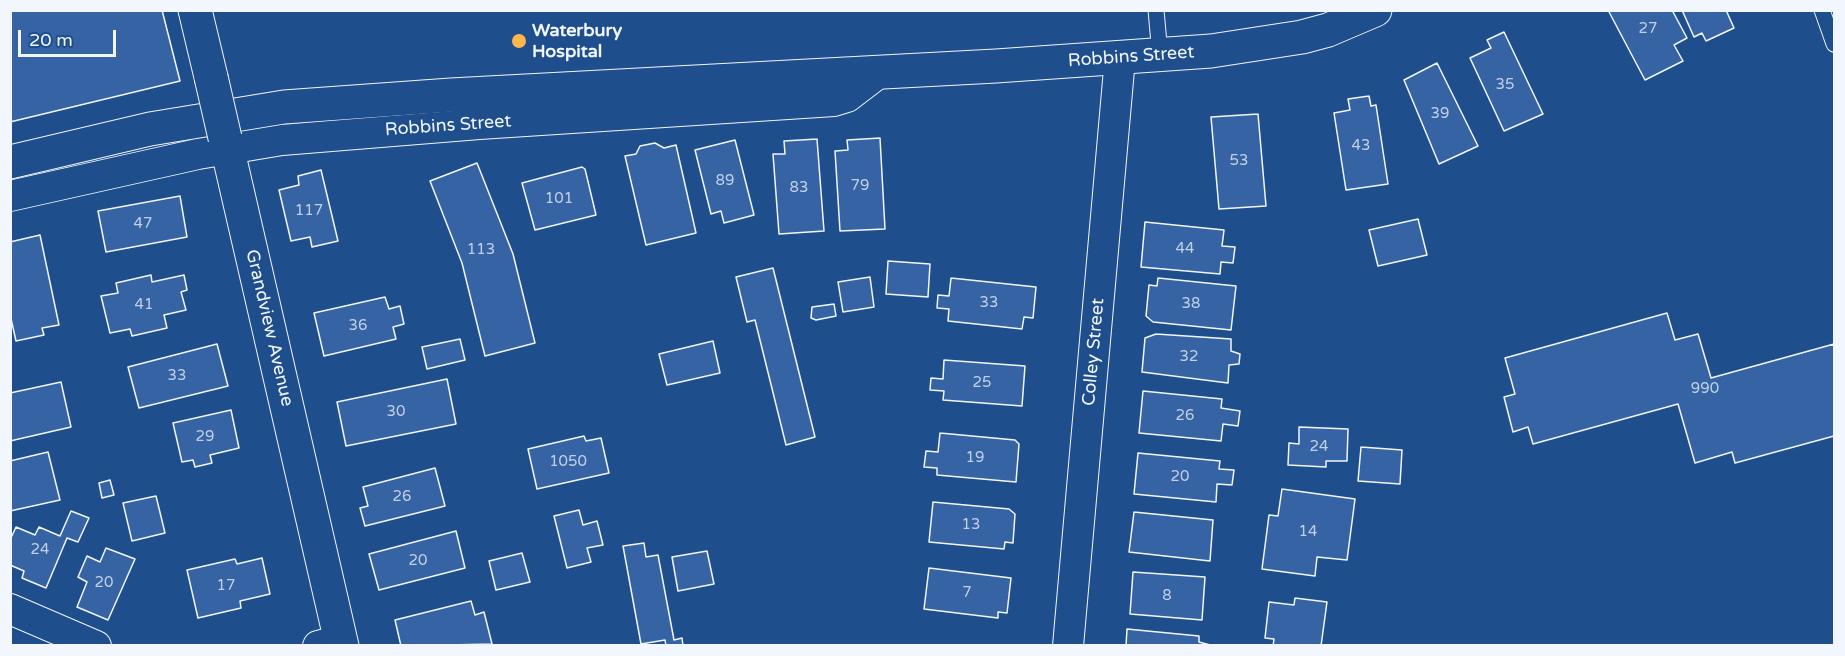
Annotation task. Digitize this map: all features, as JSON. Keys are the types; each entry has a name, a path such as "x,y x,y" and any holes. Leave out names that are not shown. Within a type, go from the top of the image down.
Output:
{"street":[{"name":"Grandview Avenue","path":"195,10 226,143 333,644"},
{"name":"Robbins Street","path":"10,162 150,129 294,106 463,94 1160,55 1273,44 1328,30 1375,10"},
{"name":"Colley Street","path":"1068,645 1120,58"},
{"name":"Robbins Street","path":"10,196 226,143 834,101 847,97 880,71"},
{"path":"10,609 96,645"}],"lane":[{"path":"1156,10 1160,55"},
{"path":"1822,10 1834,44"}],"building":[{"path":"10,10 162,10 180,81 10,122"},
{"path":"1608,10 1672,10 1687,38 1674,45 1683,61 1645,80"},
{"path":"1682,10 1726,10 1734,28 1706,41 1702,33 1694,37"},
{"path":"1504,32 1543,114 1504,131 1470,58 1491,48 1487,40"},
{"path":"1437,63 1478,146 1439,164 1404,80"},
{"path":"1369,96 1371,106 1376,105 1388,184 1346,190 1334,113 1350,110 1348,99"},
{"path":"1258,114 1266,206 1219,209 1211,117"},
{"path":"880,138 885,229 840,231 835,151 848,150 847,140"},
{"path":"817,139 824,231 779,234 773,154 785,154 784,141"},
{"path":"735,140 754,215 724,223 721,211 711,214 695,150"},
{"path":"655,143 664,148 676,145 696,233 646,245 625,156 636,154 640,146"},
{"path":"477,163 513,254 535,343 485,356 462,263 430,181"},
{"path":"582,167 585,169 596,215 535,230 522,183"},
{"path":"321,170 338,241 312,247 310,237 291,241 279,190 299,185 298,176"},
{"path":"180,196 187,237 106,252 98,211"},
{"path":"1418,219 1427,255 1378,266 1369,230"},
{"path":"1145,222 1224,230 1222,246 1235,247 1233,263 1221,262 1220,274 1141,267"},
{"path":"40,235 59,325 42,328 44,335 16,341 10,314 10,242"},
{"path":"888,261 930,264 928,297 886,294"},
{"path":"773,268 815,437 786,445 755,320 747,322 736,277"},
{"path":"151,275 152,282 184,275 187,290 181,292 186,310 164,315 167,328 132,336 130,329 110,333 101,296 118,293 116,283"},
{"path":"870,277 874,307 843,312 838,282"},
{"path":"951,278 1036,287 1033,318 1024,317 1022,329 948,321 949,309 937,308 938,295 949,296"},
{"path":"1158,278 1236,286 1231,330 1153,322 1146,316 1149,285 1157,286"},
{"path":"385,297 389,309 400,306 404,324 393,327 396,339 324,356 314,313"},
{"path":"834,304 836,316 816,320 811,318 812,307"},
{"path":"1667,313 1675,340 1698,334 1711,378 1834,344 1834,436 1735,463 1732,452 1695,463 1678,404 1533,444 1528,427 1513,432 1504,397 1515,394 1505,358"},
{"path":"1156,334 1231,339 1231,351 1240,354 1239,364 1229,365 1228,383 1142,372 1145,338"},
{"path":"460,339 465,360 427,369 422,347"},
{"path":"713,341 720,373 667,385 659,354"},
{"path":"217,344 228,386 139,408 128,367"},
{"path":"944,360 1025,366 1022,406 943,400 944,391 930,390 931,378 943,379"},
{"path":"447,379 456,424 346,446 337,402"},
{"path":"61,382 71,427 10,441 10,393"},
{"path":"1143,391 1222,399 1221,408 1240,411 1238,426 1223,424 1221,441 1139,433"},
{"path":"231,410 239,448 210,455 212,463 195,467 193,460 182,462 173,423"},
{"path":"1299,427 1348,429 1347,461 1326,461 1326,467 1288,465 1289,443 1299,444"},
{"path":"940,433 1015,440 1019,444 1016,482 937,475 937,468 924,467 926,451 938,452"},
{"path":"584,436 586,441 601,438 609,473 537,489 528,449"},
{"path":"1361,447 1402,450 1400,484 1358,481"},
{"path":"48,452 60,500 10,511 10,461"},
{"path":"1138,453 1220,461 1219,469 1234,470 1232,485 1217,484 1216,502 1134,494"},
{"path":"435,468 445,506 365,526 360,508 368,506 363,487"},
{"path":"110,480 114,495 102,498 99,483"},
{"path":"1282,489 1355,499 1347,560 1317,557 1315,576 1262,569 1269,515 1278,516"},
{"path":"156,496 165,533 132,541 123,503"},
{"path":"933,502 1009,509 1015,514 1013,543 1005,542 1004,549 929,542"},
{"path":"579,510 583,525 597,521 603,545 587,548 591,562 567,568 554,516"},
{"path":"71,511 89,518 78,542 67,538 46,588 22,578 24,571 10,565 10,540 16,527 35,535 39,527 60,536"},
{"path":"1134,512 1213,520 1210,561 1129,552"},
{"path":"456,531 465,568 379,590 369,554"},
{"path":"644,543 646,557 658,555 674,640 682,638 683,646 666,646 665,640 641,644 623,546"},
{"path":"106,548 135,559 108,620 77,607 87,582 78,577 87,556 100,562"},
{"path":"707,551 714,584 678,591 672,557"},
{"path":"522,553 530,582 496,590 489,561"},
{"path":"262,558 270,594 240,601 241,608 198,618 187,570 235,559 237,564"},
{"path":"929,568 1011,578 1007,613 998,612 998,618 924,609"},
{"path":"1133,572 1205,577 1202,620 1130,614"},
{"path":"1295,598 1327,602 1321,646 1273,646 1274,639 1265,638 1269,602 1294,605"},
{"path":"471,601 475,615 484,612 492,644 401,646 395,620"},
{"path":"1127,629 1199,636 1199,642 1214,646 1126,646"}],"place":[{"name":"Waterbury Hospital","path":"519,41"}]}
